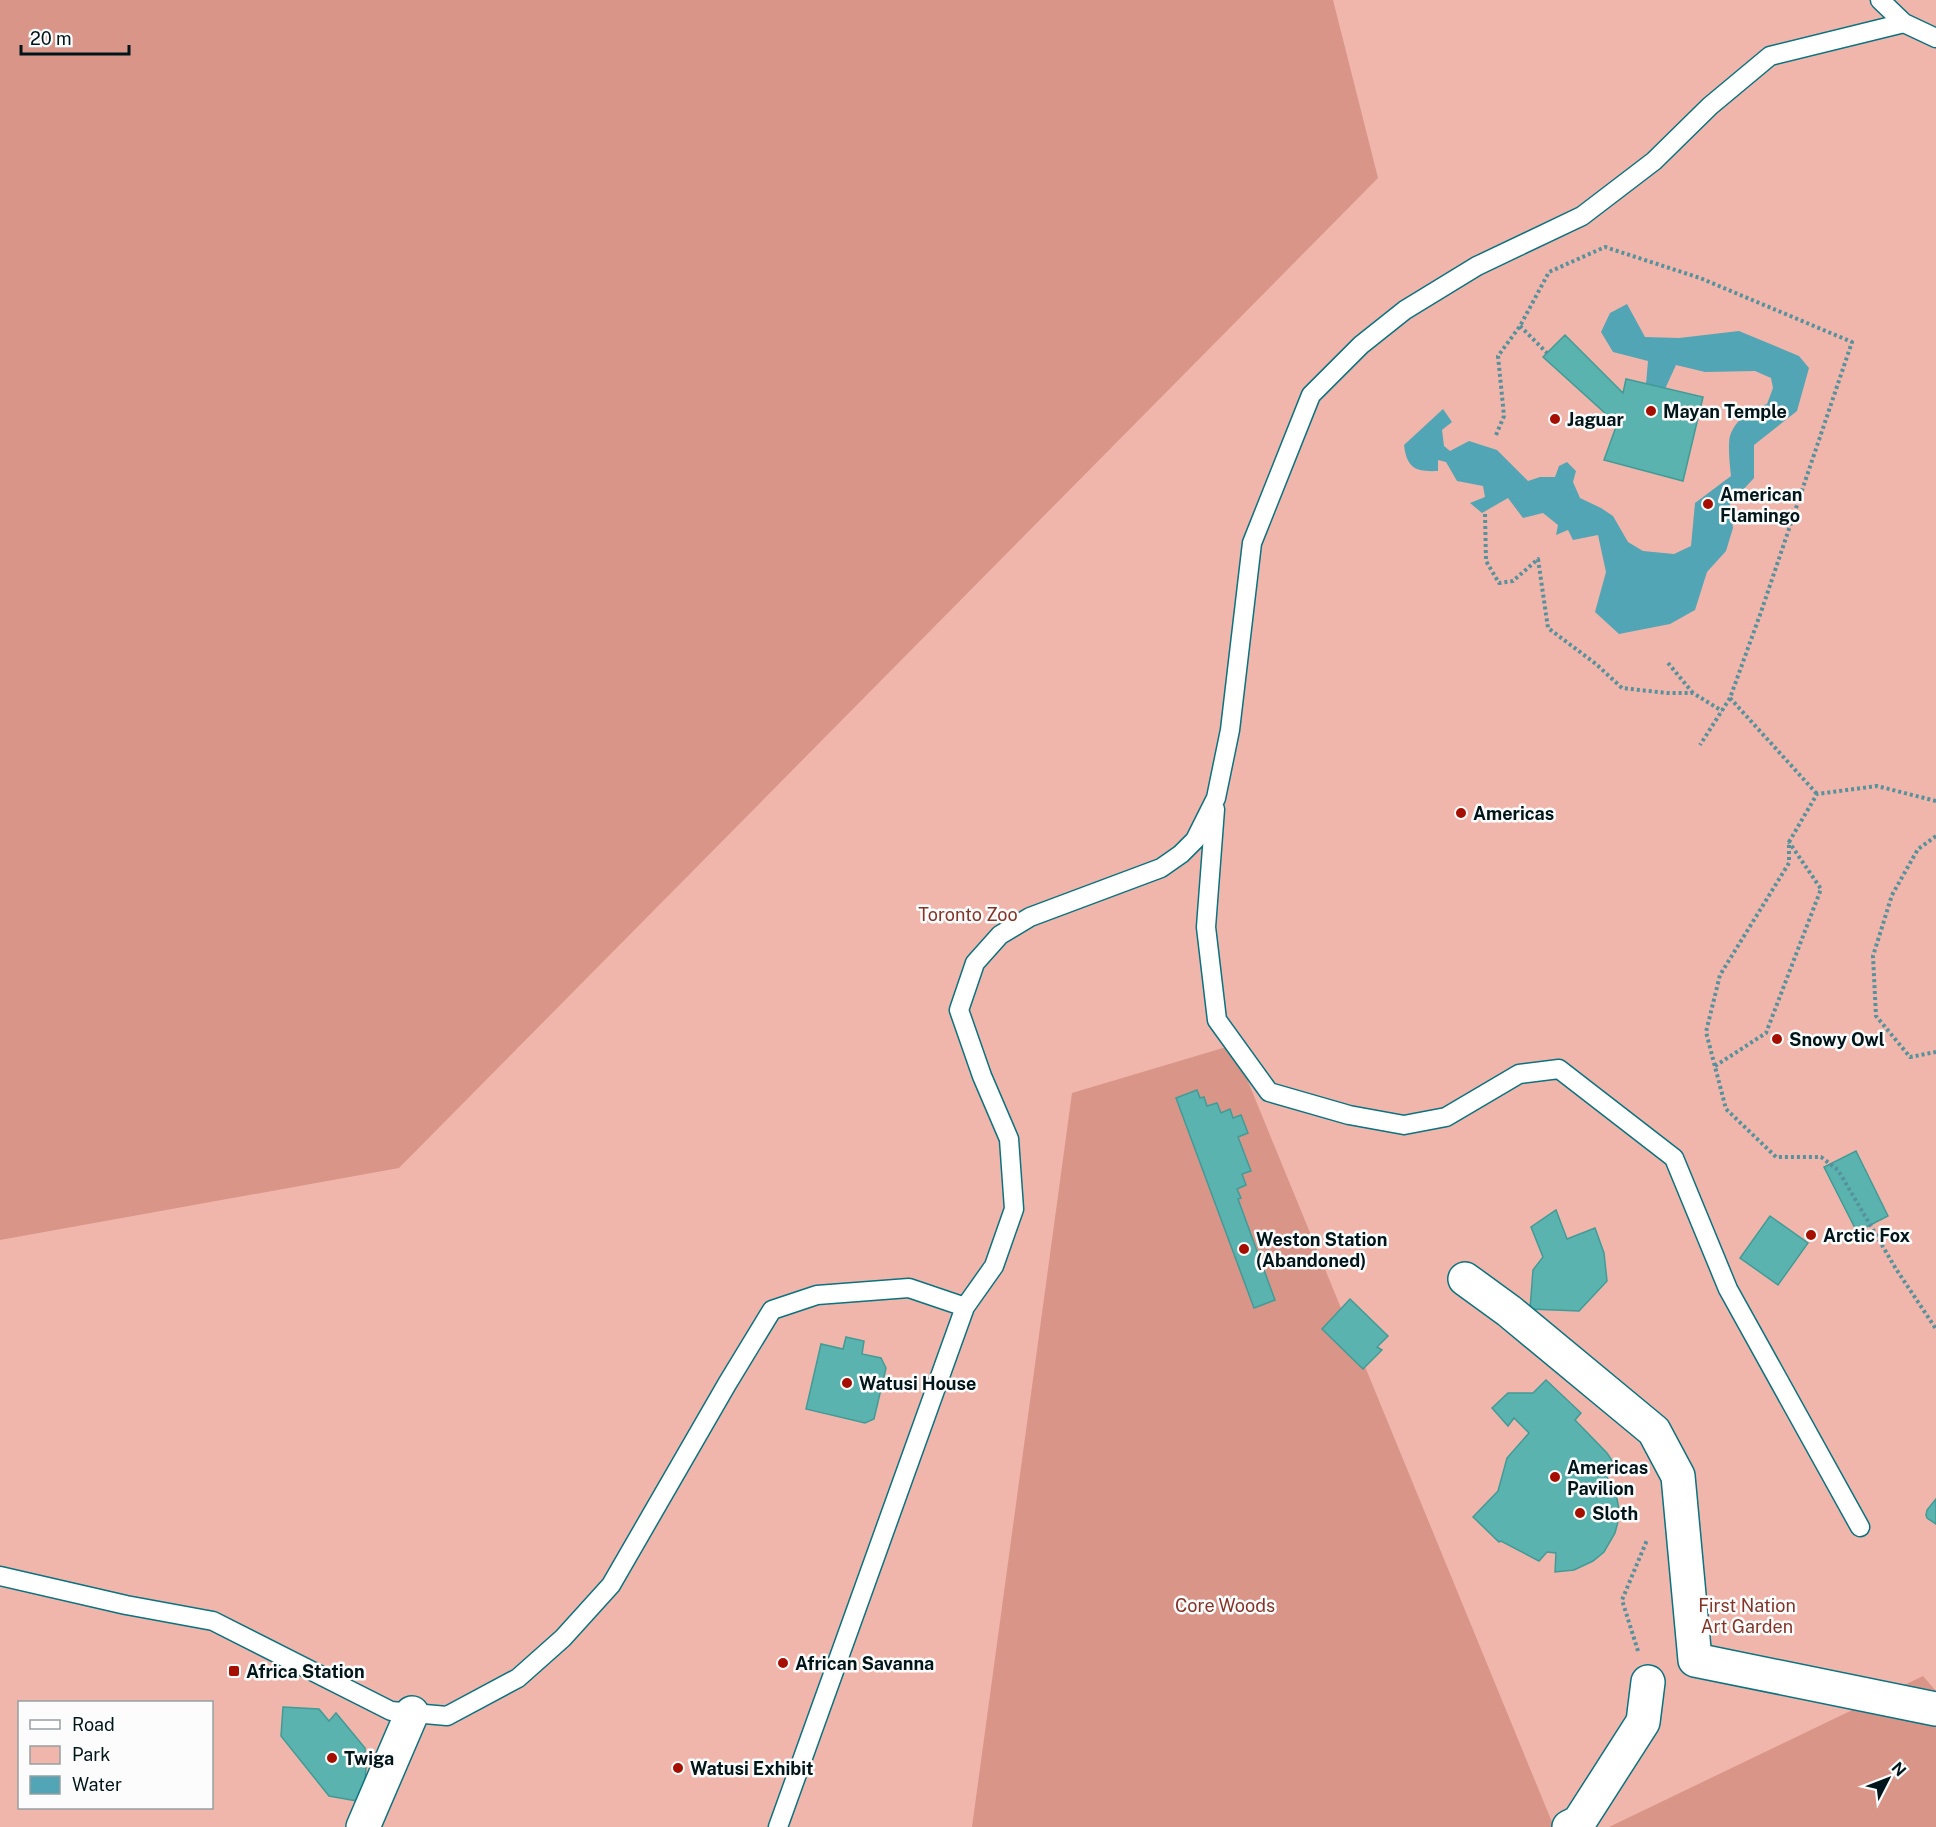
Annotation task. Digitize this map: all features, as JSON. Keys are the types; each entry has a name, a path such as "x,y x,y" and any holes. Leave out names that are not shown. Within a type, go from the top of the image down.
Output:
{"street":[{"path":"1465,1280 1509,1311 1654,1431 1678,1476 1695,1660 1936,1709"},
{"path":"1569,1827 1579,1822 1643,1722 1648,1682"},
{"path":"363,1827 412,1713"}],"lane":[{"path":"1880,0 1904,23 1936,38"},
{"path":"1860,1527 1728,1289 1674,1158 1559,1069 1519,1074 1446,1117 1404,1125 1349,1115 1269,1092 1216,1020 1206,927 1216,798 1230,730 1252,543 1311,395 1361,345 1405,310 1477,266 1582,216 1654,161 1710,106 1770,56 1904,23"},
{"path":"778,1827 965,1307 994,1266 1014,1209 1009,1139 982,1076 959,1010 975,963 1000,935 1030,917 1161,868 1181,854 1195,840 1216,798"},
{"path":"0,1576 126,1605 213,1621 391,1711 447,1716 518,1678 563,1638 611,1585 772,1310 817,1294 909,1288 965,1307"}],"path":[{"path":"1496,435 1504,416 1498,356 1520,326 1550,272 1605,247 1700,278 1852,342 1730,698 1700,745"},
{"path":"1520,326 1547,353"},
{"path":"1485,514 1486,561 1499,583 1513,581 1538,559 1548,628 1596,664 1622,688 1666,693 1693,693"},
{"path":"1668,663 1693,693 1722,711"},
{"path":"1730,698 1817,794"},
{"path":"1817,794 1877,786 1936,801"},
{"path":"1817,794 1789,842 1789,862 1720,975 1706,1032 1726,1108 1776,1157 1821,1157 1838,1170 1896,1269 1936,1329"},
{"path":"1936,836 1918,849 1892,895 1873,956 1876,1016 1910,1057 1936,1052"},
{"path":"1715,1066 1766,1033 1821,889 1789,842"},
{"path":"1648,1538 1622,1600 1648,1682"}],"green space":[{"name":"Toronto Zoo","path":"0,0 1936,0 1936,1827 0,1827"},
{"path":"0,0 1333,0 1378,178 399,1168 0,1240"},
{"name":"Core Woods","path":"1233,1045 1554,1827 972,1827 1072,1093"},
{"path":"1923,1676 1936,1691 1936,1827 1609,1827"}],"water":[{"path":"1627,304 1645,337 1679,338 1739,331 1799,356 1809,368 1797,411 1754,445 1754,478 1730,504 1733,528 1726,551 1707,572 1695,610 1670,624 1619,634 1595,612 1606,572 1598,535 1573,540 1568,530 1556,535 1558,525 1543,513 1523,518 1508,498 1482,513 1470,503 1485,497 1483,486 1457,481 1446,462 1438,460 1438,471 1423,471 1414,467 1407,459 1404,445 1443,409 1452,422 1442,430 1444,446 1450,451 1469,441 1497,450 1528,481 1540,477 1555,477 1559,466 1567,462 1576,471 1573,482 1580,498 1613,516 1628,542 1643,551 1674,554 1691,546 1695,503 1731,476 1729,447 1731,433 1746,415 1767,404 1773,388 1771,378 1755,371 1705,372 1676,365 1665,389 1646,384 1648,361 1613,352 1601,332 1610,313"}],"building":[{"name":"Mayan Temple","path":"1565,335 1623,393 1626,379 1703,397 1683,481 1604,460 1617,424 1543,357"},
{"name":"Weston Station (Abandoned)","path":"1197,1090 1200,1098 1204,1097 1207,1106 1217,1103 1221,1113 1230,1109 1233,1118 1241,1115 1248,1133 1238,1137 1251,1171 1242,1174 1246,1185 1237,1189 1241,1198 1238,1199 1275,1300 1254,1308 1176,1098"},
{"path":"1856,1151 1888,1216 1857,1232 1824,1167"},
{"path":"1556,1210 1567,1239 1595,1228 1604,1253 1607,1281 1579,1311 1530,1309 1533,1270 1543,1257 1531,1227"},
{"path":"1770,1216 1808,1243 1778,1285 1740,1258"},
{"path":"1350,1299 1388,1336 1377,1347 1382,1350 1363,1369 1322,1329"},
{"name":"Watusi House","path":"846,1337 864,1341 862,1354 881,1358 886,1368 874,1419 865,1423 806,1409 821,1344 843,1349"},
{"name":"Americas Pavilion","path":"1546,1380 1581,1413 1575,1420 1607,1453 1615,1465 1606,1475 1616,1494 1620,1514 1615,1533 1604,1552 1593,1561 1574,1570 1555,1572 1556,1553 1547,1552 1539,1561 1499,1542 1473,1517 1498,1491 1507,1458 1529,1433 1514,1418 1508,1426 1492,1408 1508,1393 1533,1393"},
{"path":"1936,1499 1936,1524 1926,1515 1927,1510"},
{"name":"Twiga","path":"283,1707 319,1709 329,1721 336,1713 365,1748 363,1802 329,1796 281,1736"}],"place":[{"name":"Mayan Temple","path":"1651,411"},
{"name":"Jaguar","path":"1555,419"},
{"name":"American Flamingo","path":"1708,504"},
{"name":"Americas","path":"1461,813"},
{"name":"Snowy Owl","path":"1777,1039"},
{"name":"Arctic Fox","path":"1811,1235"},
{"name":"Weston Station (Abandoned)","path":"1244,1249"},
{"name":"Watusi House","path":"847,1383"},
{"name":"Americas Pavilion","path":"1555,1477"},
{"name":"Sloth","path":"1580,1513"},
{"name":"African Savanna","path":"783,1663"},
{"name":"Africa Station","path":"234,1671"},
{"name":"Twiga","path":"332,1758"},
{"name":"Watusi Exhibit","path":"678,1768"}],"park label":[{"name":"First Nation Art Garden","path":"1747,1615"}]}
